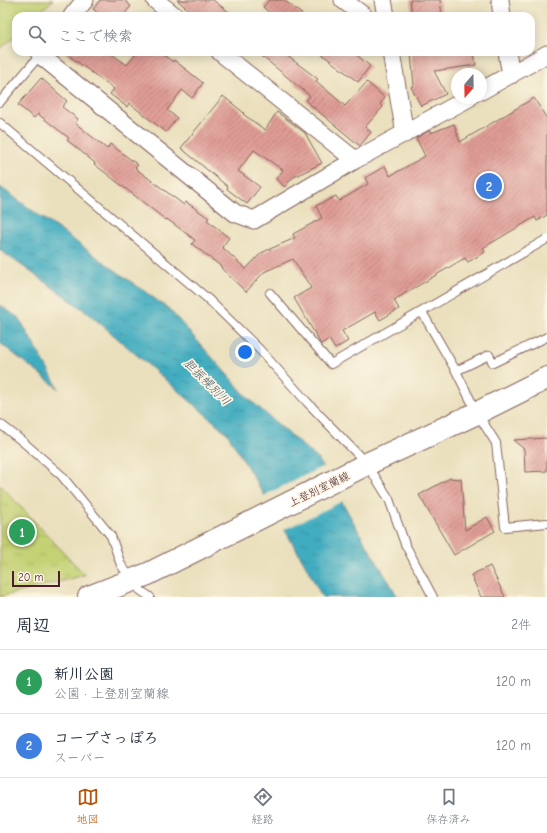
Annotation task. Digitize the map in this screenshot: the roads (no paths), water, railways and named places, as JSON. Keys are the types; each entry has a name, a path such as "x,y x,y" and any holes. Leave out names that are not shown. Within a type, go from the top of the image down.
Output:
{"main road":[{"name":"上登別室蘭線","path":"89,597 140,577 362,467 547,378"}],"street":[{"path":"75,12 85,0"},
{"path":"155,0 170,12"},
{"path":"343,0 359,12"},
{"path":"383,0 385,12"},
{"path":"500,0 502,12"},
{"path":"487,88 547,54"},
{"path":"43,56 235,214 254,220 355,160 458,104"},
{"path":"225,56 355,160"},
{"path":"392,56 405,134"},
{"path":"508,56 511,75"}],"lane":[{"path":"0,102 39,56"},
{"path":"0,123 208,299 258,349 389,499 405,544 433,597"},
{"path":"270,293 331,364 547,239"},
{"path":"422,312 456,371 477,413 496,443 505,527 547,522"},
{"path":"456,371 489,355 494,363 547,336"},
{"path":"0,424 61,475 111,536 121,565 140,577 140,590 150,597"}],"water":[{"name":"胆振幌別川","path":"0,187 169,309 249,399 318,459 398,597 322,597 305,564 227,433 87,312 0,250"},
{"path":"0,305 19,318 59,389 0,343"}],"place":[{"name":"コープさっぽろ","path":"489,186"},
{"name":"新川公園","path":"22,532"}]}
